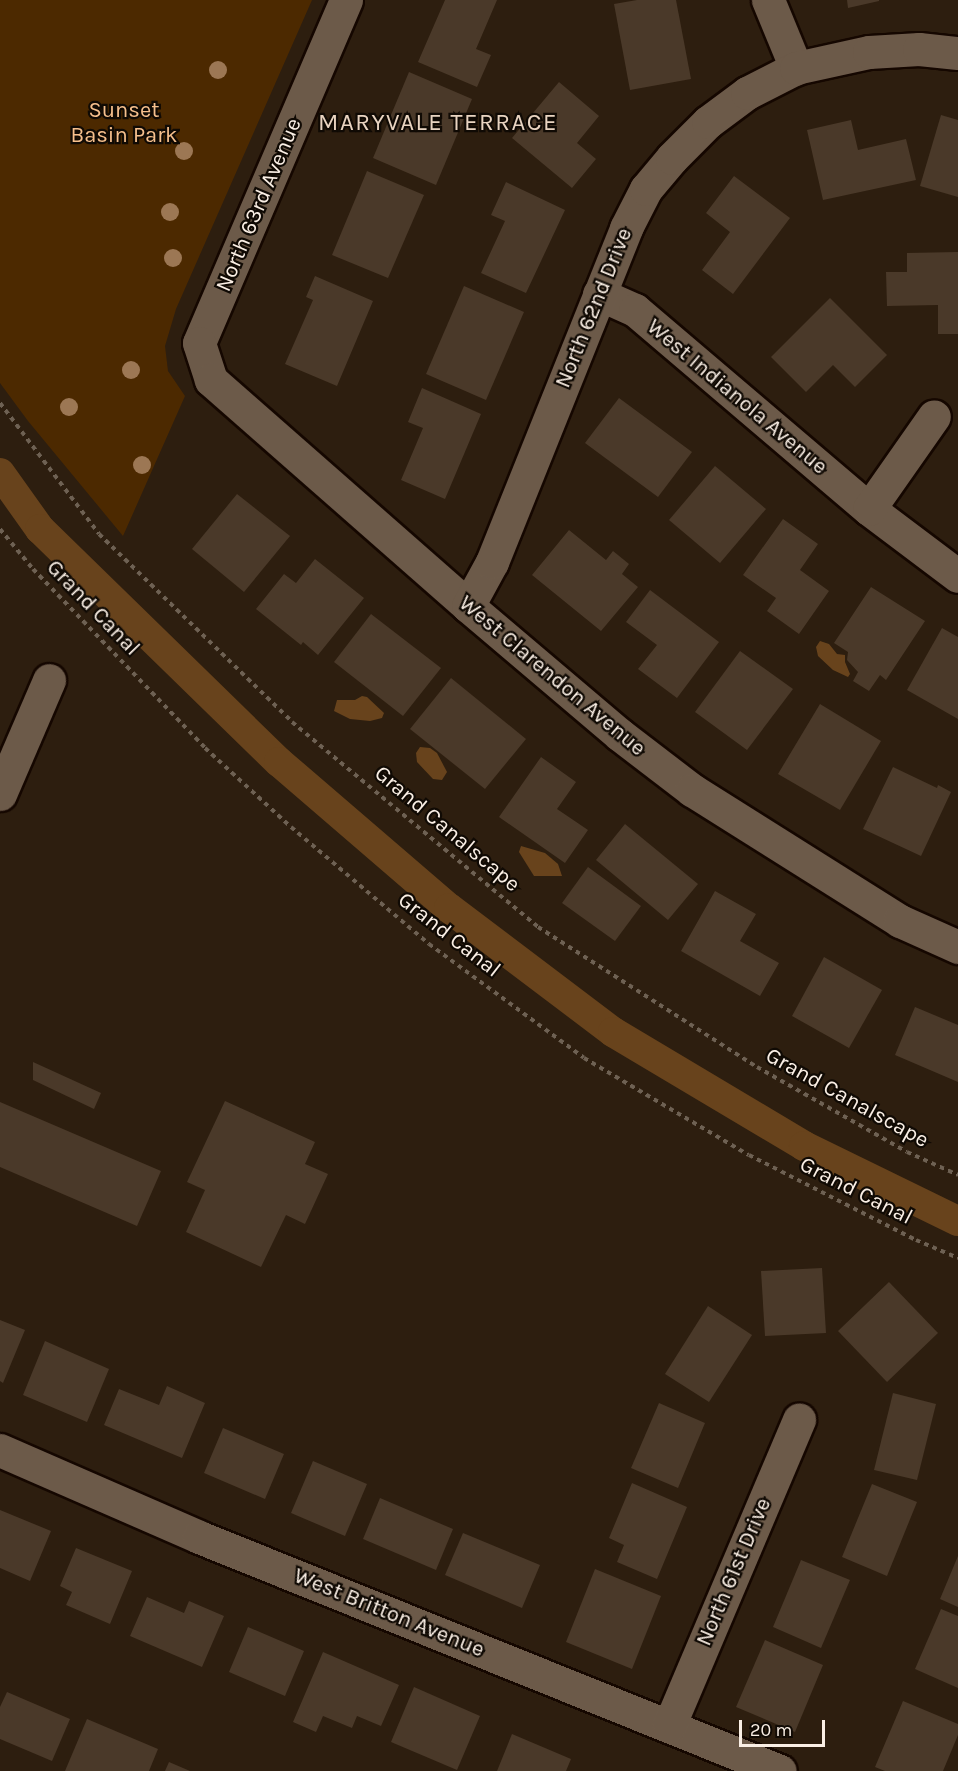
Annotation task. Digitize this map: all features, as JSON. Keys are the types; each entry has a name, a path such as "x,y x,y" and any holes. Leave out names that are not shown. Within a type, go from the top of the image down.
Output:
{"street":[{"name":"North 63rd Avenue","path":"199,343 346,0"},
{"path":"768,0 796,68"},
{"name":"North 62nd Drive","path":"468,606 492,562 626,228 646,189 672,158 708,122 747,93 796,68 870,52 919,49 958,53"},
{"name":"West Indianola Avenue","path":"598,294 635,310 869,509 958,576"},
{"name":"West Clarendon Avenue","path":"199,343 211,380 468,606 620,735 692,790 900,921 958,947"},
{"path":"869,509 934,416"},
{"path":"0,794 49,680"},
{"name":"North 61st Drive","path":"669,1726 799,1419"},
{"name":"West Britton Avenue","path":"0,1450 199,1537 780,1771"}],"path":[{"name":"Grand Canalscape","path":"0,403 99,534 292,722 538,927 757,1067 907,1152 958,1175"},
{"name":"Grand Canal","path":"0,529 33,569 205,748 291,827 429,944 594,1064 749,1155 916,1240 958,1258"}],"green space":[{"name":"Sunset Basin Park","path":"0,0 312,0 176,309 165,346 168,371 185,396 123,536 28,421 0,383"}],"shaded area":[{"path":"820,641 829,644 837,654 845,655 850,674 848,677 833,670 818,656 816,647"},
{"path":"362,696 367,697 384,713 382,718 370,721 350,719 334,711 337,700 355,700"},
{"path":"420,747 430,748 437,753 447,772 442,780 433,779 417,762 416,753"},
{"path":"521,846 545,853 558,864 562,876 534,876 519,852"}],"building":[{"path":"445,0 497,0 476,49 491,55 477,87 418,62"},
{"path":"637,0 676,0 691,79 630,90 614,4"},
{"path":"847,0 879,0 879,1 848,8"},
{"path":"409,72 472,99 436,185 373,158"},
{"path":"559,82 599,116 577,143 596,159 572,188 512,138"},
{"path":"941,115 958,120 958,197 920,186"},
{"path":"851,120 858,150 906,139 916,180 823,200 807,130"},
{"path":"367,171 424,195 388,278 332,255"},
{"path":"734,176 790,218 733,294 702,270 730,232 706,213"},
{"path":"506,182 565,210 526,293 481,273 505,221 491,215"},
{"path":"958,252 958,334 938,334 938,305 887,306 886,272 907,272 907,253"},
{"path":"315,276 373,301 337,386 285,364 313,300 306,297"},
{"path":"464,286 524,312 486,400 426,374"},
{"path":"830,298 887,355 855,387 833,365 806,392 771,357"},
{"path":"422,388 481,414 445,499 401,480 423,428 408,422"},
{"path":"619,398 692,452 658,497 585,443"},
{"path":"715,466 766,509 720,563 669,520"},
{"path":"237,494 290,536 244,592 192,549"},
{"path":"783,519 818,544 800,570 829,591 799,634 767,611 776,598 743,575"},
{"path":"569,530 606,560 613,551 629,564 622,574 638,587 601,631 532,575"},
{"path":"315,559 364,598 318,655 303,642 301,645 256,609 284,574 296,583"},
{"path":"871,587 925,621 886,680 880,675 869,691 853,681 858,672 847,660 848,652 834,643"},
{"path":"650,590 719,642 677,698 638,669 657,645 626,622"},
{"path":"371,614 441,668 403,716 334,662"},
{"path":"942,628 958,637 958,719 907,690"},
{"path":"740,651 793,689 747,750 695,712"},
{"path":"451,678 526,739 485,789 410,729"},
{"path":"820,704 881,741 840,810 778,774"},
{"path":"541,757 576,782 557,809 588,830 565,863 499,817"},
{"path":"893,767 937,788 938,785 951,792 921,856 863,829"},
{"path":"625,824 698,884 668,920 596,860"},
{"path":"588,867 641,906 615,941 562,903"},
{"path":"715,891 756,914 740,941 779,963 760,996 681,951"},
{"path":"824,957 882,990 849,1048 792,1016"},
{"path":"915,1007 958,1025 958,1082 895,1055"},
{"path":"33,1062 101,1093 94,1109 33,1080"},
{"path":"225,1101 315,1142 305,1164 328,1174 305,1224 286,1215 261,1267 186,1232 205,1190 187,1182"},
{"path":"0,1102 161,1171 137,1226 0,1167"},
{"path":"822,1268 826,1333 765,1336 761,1271"},
{"path":"889,1282 938,1333 887,1382 838,1331"},
{"path":"708,1306 752,1335 709,1402 665,1374"},
{"path":"0,1320 25,1330 3,1383 0,1381"},
{"path":"45,1341 109,1369 87,1422 23,1395"},
{"path":"167,1386 205,1403 182,1458 104,1425 119,1389 159,1405"},
{"path":"893,1393 936,1404 917,1480 874,1470"},
{"path":"659,1403 705,1423 678,1488 631,1468"},
{"path":"223,1428 284,1454 265,1499 204,1473"},
{"path":"313,1461 367,1484 345,1536 291,1513"},
{"path":"632,1483 687,1507 657,1579 617,1562 624,1545 609,1538"},
{"path":"872,1484 917,1502 887,1576 842,1557"},
{"path":"380,1498 453,1529 436,1570 363,1539"},
{"path":"0,1510 51,1531 30,1581 0,1568"},
{"path":"463,1533 540,1565 522,1608 445,1575"},
{"path":"76,1548 132,1571 110,1624 66,1605 72,1592 60,1586"},
{"path":"958,1556 958,1607 940,1599"},
{"path":"801,1560 850,1580 821,1648 773,1627"},
{"path":"595,1569 661,1596 632,1669 566,1642"},
{"path":"147,1597 184,1613 189,1601 224,1616 202,1667 130,1636"},
{"path":"941,1609 958,1616 958,1688 915,1669"},
{"path":"248,1627 304,1651 285,1696 229,1672"},
{"path":"765,1640 823,1665 795,1732 736,1707"},
{"path":"323,1652 399,1685 381,1726 357,1716 352,1728 323,1716 316,1732 293,1722"},
{"path":"414,1687 480,1716 457,1770 391,1742"},
{"path":"7,1692 70,1719 52,1761 0,1739 0,1707"},
{"path":"903,1701 958,1724 958,1735 943,1771 885,1771 875,1767"},
{"path":"87,1719 158,1749 149,1771 65,1771"},
{"path":"512,1734 571,1759 566,1771 497,1771"},
{"path":"169,1762 190,1771 165,1771"}],"waterway":[{"path":"0,473 40,529 279,762 449,908 613,1032 804,1146 958,1221"}],"district":[{"name":"MARYVALE TERRACE","path":"438,123"}]}
